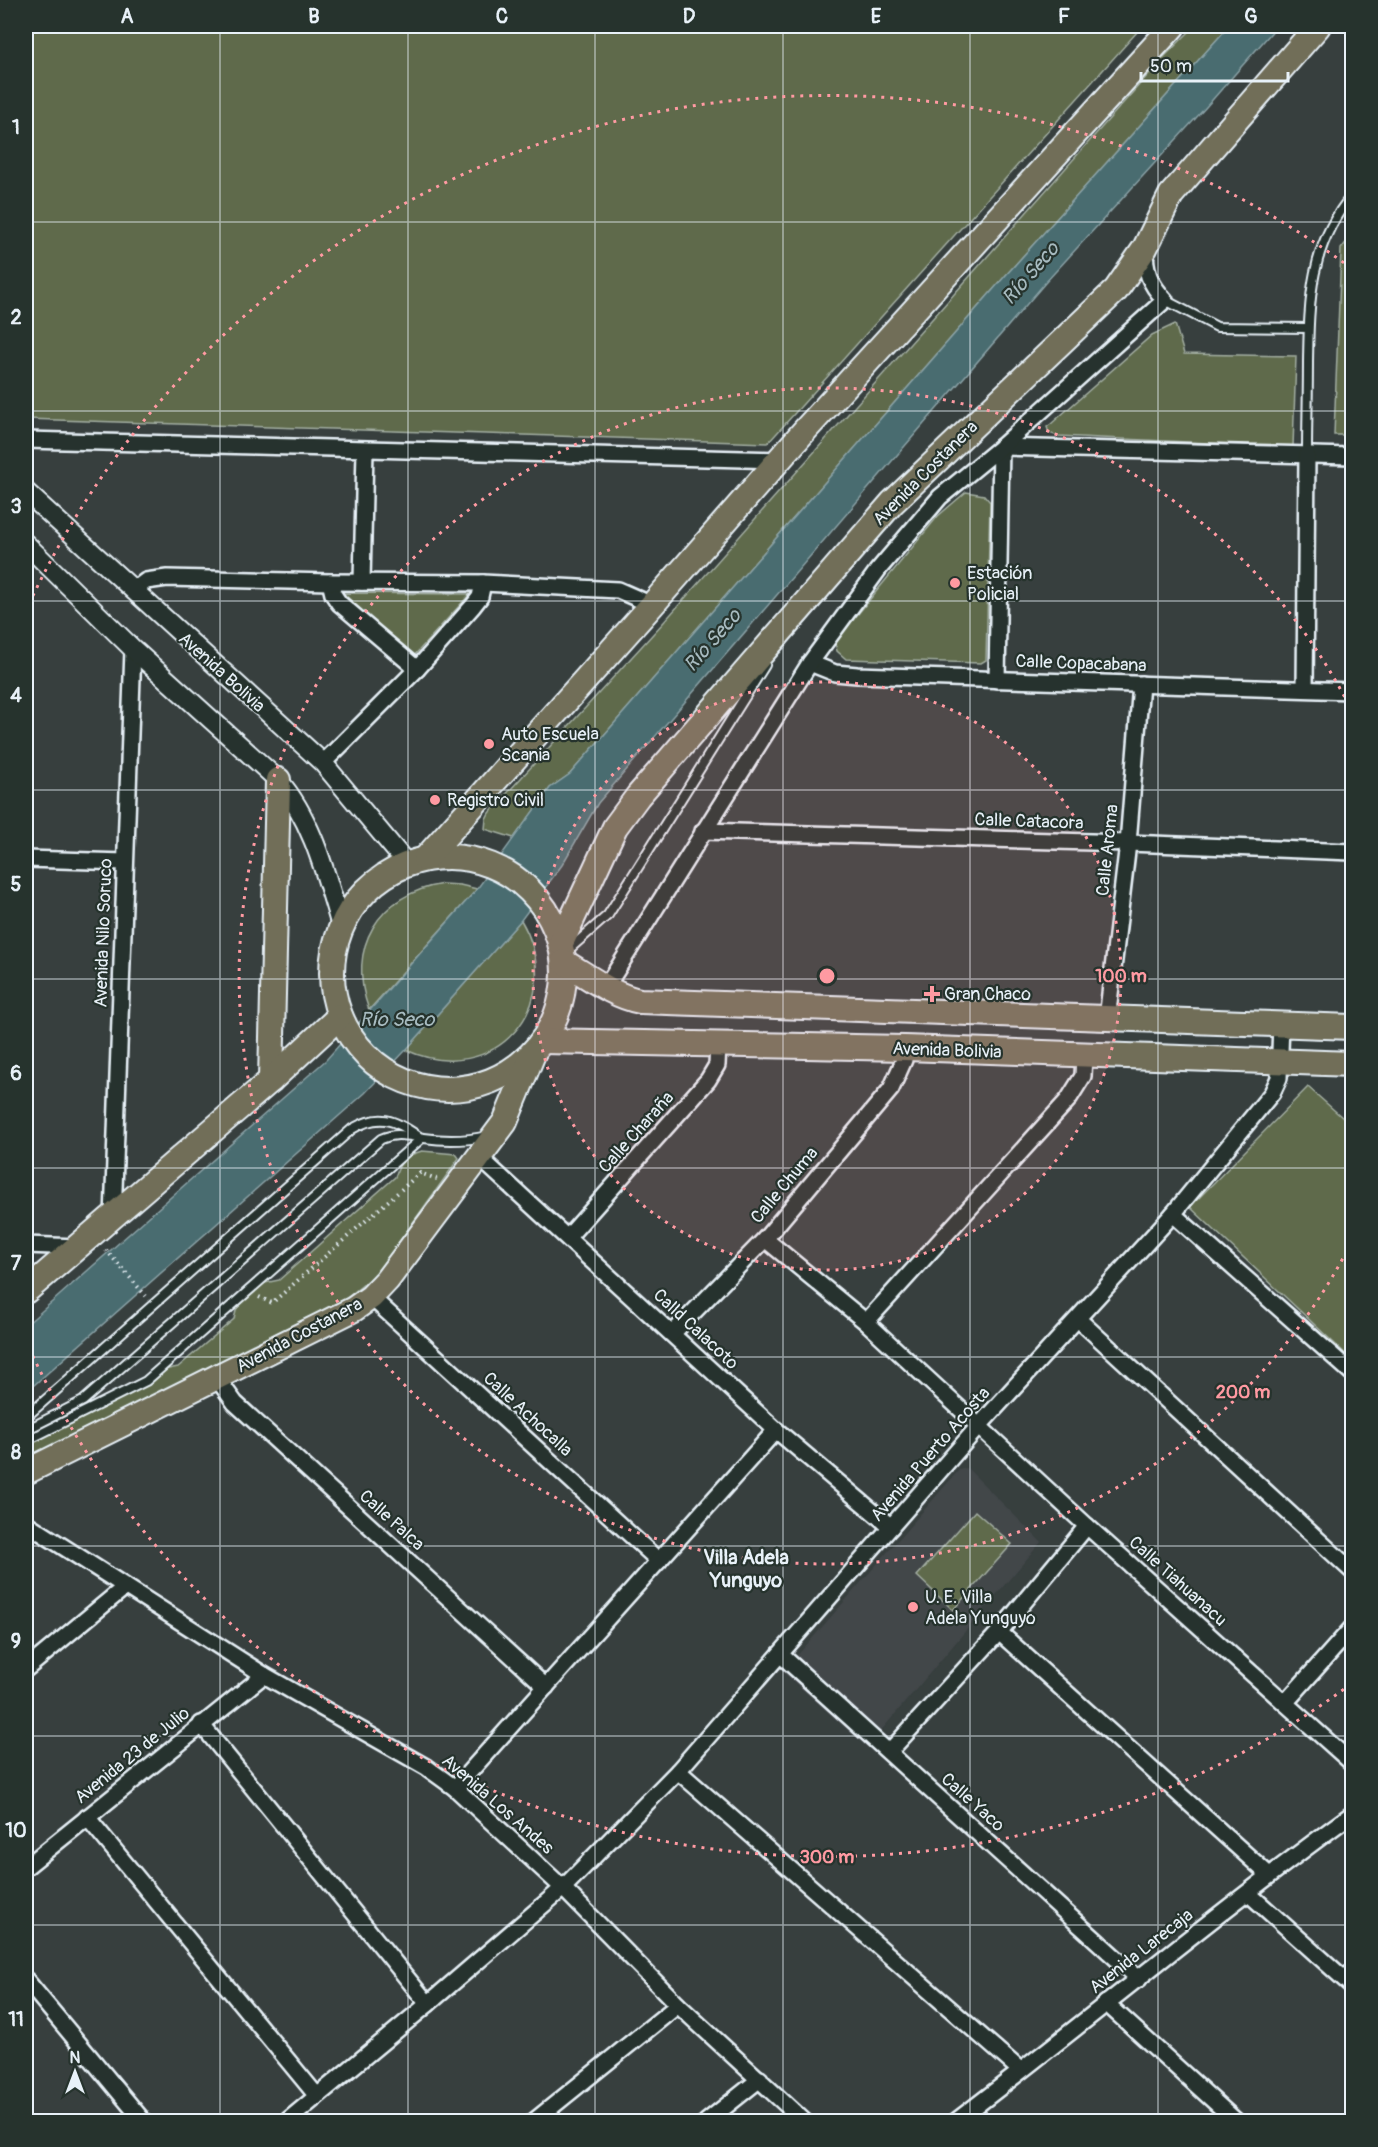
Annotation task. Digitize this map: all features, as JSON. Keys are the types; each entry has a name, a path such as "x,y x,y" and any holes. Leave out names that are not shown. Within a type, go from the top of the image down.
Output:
{"main road":[{"name":"Avenida Costanera","path":"26,1472 354,1309 371,1297 387,1280 505,1122 538,1046 555,1019 561,1001 564,982 560,946 584,890 622,814 892,503 1116,290 1145,248 1171,195 1318,26"},
{"path":"426,860 1168,27"},
{"path":"271,1080 279,780"},
{"path":"538,1046 503,1075 476,1085 447,1089 427,1087 390,1074 360,1050 344,1025 334,999 332,981 335,944 341,926 361,895 390,872 426,860 464,858 501,869 518,880 544,908 560,946"},
{"name":"Avenida Bolivia","path":"560,946 606,987 631,999 661,1003 1353,1027"},
{"path":"26,1292 271,1080 344,1025"},
{"name":"Avenida Bolivia","path":"538,1046 718,1045 905,1048 1353,1064"}],"street":[{"path":"606,987 810,663 878,570 940,497 1001,447 1165,300 1154,288 1149,278 1145,266 1145,248"},
{"path":"26,440 780,460"},
{"path":"1001,447 1353,456"},
{"path":"997,680 1001,447"},
{"path":"362,582 365,450"},
{"path":"1305,689 1307,455"},
{"name":"Avenida Bolivia","path":"26,492 426,860"},
{"path":"26,544 133,649 279,780 290,793 306,821 341,926"},
{"path":"133,591 146,581 167,578 483,583 618,591 652,605"},
{"path":"330,582 333,594 339,603 417,669"},
{"path":"323,763 417,669 473,606 480,597 483,583"},
{"name":"Avenida Nilo Soruco","path":"113,1218 133,649"},
{"name":"Calle Copacabana","path":"810,663 834,673 846,674 1353,691"},
{"name":"Calle Aroma","path":"1107,1019 1128,843 1141,684"},
{"name":"Calle Catacora","path":"704,831 1353,852"},
{"path":"26,859 125,862"},
{"name":"Avenida Puerto Acosta","path":"286,2121 428,2004 563,1888 678,1771 978,1427 1173,1214 1272,1093 1279,1078 1281,1024"},
{"name":"Calle Charaña","path":"568,1237 708,1080 717,1065 718,1045"},
{"name":"Calle Chuma","path":"672,1334 765,1239 891,1089 904,1060 905,1048"},
{"path":"866,1322 1068,1100 1083,1076 1084,1055"},
{"name":"Calld Calacoto","path":"478,1156 776,1430 891,1527"},
{"path":"1173,1214 1353,1373"},
{"name":"Calle Tiahuanacu","path":"765,1239 866,1322 1087,1526 1353,1763"},
{"path":"26,1245 78,1247"},
{"name":"Calle Achocalla","path":"371,1297 659,1561"},
{"path":"1078,1319 1353,1571"},
{"name":"Calle Palca","path":"217,1377 235,1402 546,1687"},
{"path":"455,1788 776,1430"},
{"name":"Avenida Los Andes","path":"26,1523 264,1675 426,1767 455,1788 563,1888 678,2005 805,2121"},
{"path":"889,1752 999,1632 1087,1526"},
{"path":"26,1669 125,1587"},
{"path":"1285,1703 1353,1628"},
{"path":"999,1632 1269,1875"},
{"name":"Calle Yaco","path":"780,1654 1139,1979"},
{"name":"Avenida 23 de Julio","path":"26,1867 264,1675"},
{"path":"201,1724 428,2004"},
{"path":"678,1771 1020,2070"},
{"name":"Avenida Larecaja","path":"958,2121 1269,1875 1353,1814"},
{"path":"87,1817 317,2096"},
{"path":"1248,1893 1353,1986"},
{"path":"26,1980 144,2121"},
{"path":"1106,2003 1237,2121"},
{"path":"533,2121 678,2005"},
{"path":"706,2121 760,2079"}],"lane":[{"path":"1307,455 1308,328 1311,288 1318,256 1338,213 1353,195"},
{"path":"1165,300 1217,327 1308,328"},
{"path":"560,946 608,915 803,606"},
{"path":"26,1417 352,1130 362,1123 375,1119 390,1119 422,1138"},
{"path":"26,1430 83,1401 381,1139 401,1134 422,1138 460,1140 476,1139 496,1133"},
{"path":"26,1441 146,1381 422,1138"}],"path":[{"path":"257,1296 272,1303 420,1173 443,1182"},
{"path":"105,1249 146,1297"}],"shaded area":[{"name":"U. E. Villa Adela Yunguyo","path":"967,1468 1041,1542 867,1747 783,1672 959,1470"}],"green space":[{"path":"26,26 1130,26 1138,31 768,443 26,419"},
{"path":"1195,26 1229,26 1006,275 570,774 550,788 514,838 485,829 489,813 663,623 1163,58"},
{"path":"1352,235 1352,435 1334,435 1341,249"},
{"path":"1175,324 1184,354 1296,356 1293,447 1058,436 1049,433 1047,427 1152,335"},
{"path":"966,492 984,495 990,502 986,660 981,663 846,659 837,651 835,642 938,516"},
{"path":"343,593 470,594 412,658"},
{"path":"443,884 477,889 369,1010 363,987 362,966 365,946 373,928 385,912 401,899 420,890"},
{"path":"521,920 534,951 536,981 529,1009 515,1032 494,1049 468,1058 438,1059 406,1050"},
{"path":"1308,1087 1352,1126 1352,1360 1190,1207"},
{"path":"422,1151 456,1154 459,1158 377,1273 347,1298 26,1460 26,1444 164,1370 178,1367 234,1319 238,1303 260,1284 279,1280 395,1177 404,1159"},
{"path":"975,1511 1012,1544 953,1610 917,1576"}],"water":[{"name":"Río Seco","path":"1229,26 1277,26 1045,283 598,803 562,865 521,920 365,1093 26,1392 26,1325 326,1060 477,889 550,788 570,774 1006,275"}],"place":[{"name":"Estación Policial","path":"955,583"},
{"name":"Auto Escuela Scania","path":"489,744"},
{"name":"Registro Civil","path":"435,800"},
{"name":"Gran Chaco","path":"932,994"},
{"name":"U. E. Villa Adela Yunguyo","path":"913,1607"}],"district":[{"name":"Villa Adela Yunguyo","path":"746,1568"}]}
